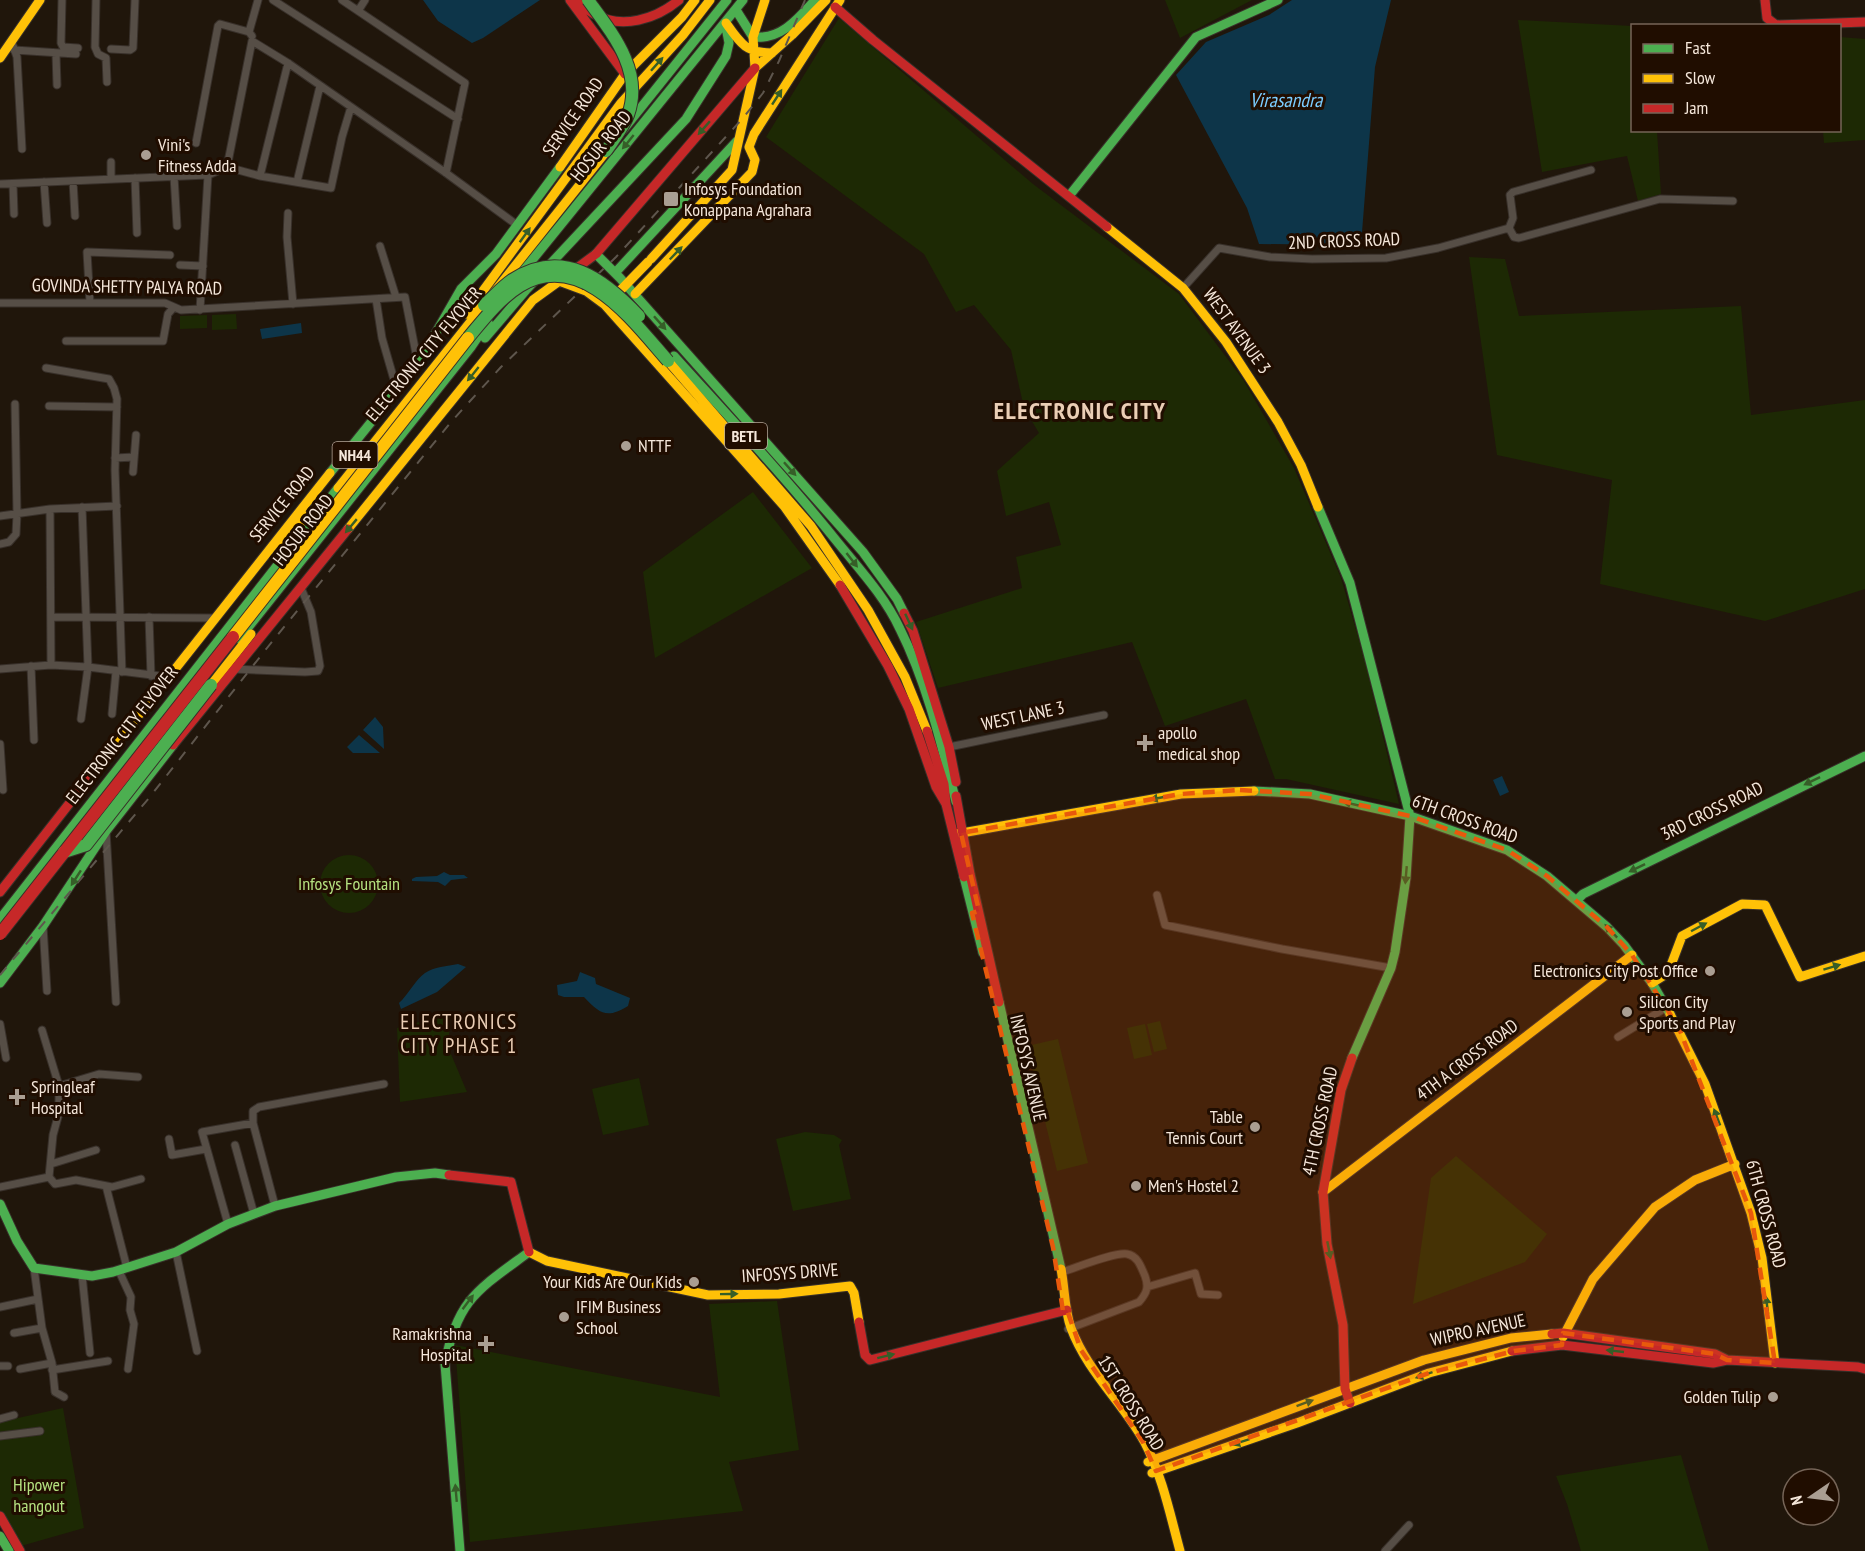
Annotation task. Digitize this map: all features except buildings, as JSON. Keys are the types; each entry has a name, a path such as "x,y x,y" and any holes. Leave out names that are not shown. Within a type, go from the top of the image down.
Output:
{"main road":[{"path":"0,58 13,46 40,0"},
{"path":"572,0 596,15 621,22 654,17 680,0"},
{"path":"572,0 625,74"},
{"path":"588,0 619,44 630,70 632,98 629,112 606,152"},
{"name":"SERVICE ROAD","path":"0,891 214,618 418,364 449,307 461,290 496,254 625,74 682,17 695,0"},
{"name":"HOSUR ROAD","path":"0,911 177,686 293,532 440,350 621,103 710,0"},
{"path":"631,290 650,261 732,171 755,68 753,37 765,0"},
{"path":"753,37 767,39 777,35 815,0"},
{"path":"1069,196 1196,37 1278,0"},
{"path":"1765,0 1767,18 1775,24"},
{"path":"0,982 44,926 106,831 233,669 533,300 596,254 755,68 834,2"},
{"path":"605,306 631,290 752,172 755,160 749,147 754,134 834,2"},
{"name":"WEST AVENUE 3","path":"834,2 873,40 1183,288 1226,342 1278,422 1301,465 1350,583 1410,816"},
{"path":"484,305 606,152 735,3 753,37"},
{"name":"HOSUR ROAD","path":"0,940 471,347 526,266 725,22 735,3"},
{"path":"725,22 742,44 754,53 774,51"},
{"path":"64,852 86,845 453,377 526,290 686,119 726,56 729,43 725,22"},
{"path":"1806,24 1865,22"},
{"path":"615,273 737,141"},
{"path":"596,254 631,290 863,552 897,599 913,631 949,747 956,777 951,803"},
{"name":"ELECTRONIC CITY FLYOVER","path":"0,919 484,305 514,279 526,272 547,267 573,268 586,272 613,290 811,526 868,610 905,677 921,713 951,803"},
{"name":"ELECTRONIC CITY FLYOVER","path":"0,934 484,320 519,286 535,278 552,275 568,275 583,281 614,302 671,358 824,524 887,604 904,638 920,679 951,803"},
{"path":"559,281 586,291 605,306 784,506 848,596 888,666 909,709 936,787 951,803"},
{"name":"3RD CROSS ROAD","path":"1577,900 1583,894 1599,886 1865,756"},
{"name":"6TH CROSS ROAD","path":"957,833 1181,794 1240,790 1310,794 1410,816 1507,850 1548,876 1607,927 1632,955 1679,1028 1704,1084 1751,1213 1762,1258 1775,1363"},
{"name":"INFOSYS AVENUE","path":"951,803 1062,1272 1065,1310"},
{"name":"4TH CROSS ROAD","path":"1350,1403 1345,1389 1343,1325 1327,1244 1323,1192 1341,1090 1357,1044 1391,968 1395,952 1406,878 1410,816"},
{"path":"1652,983 1668,973 1682,936 1742,904 1765,905 1800,977 1865,956"},
{"name":"INFOSYS AVENUE","path":"976,912 1059,1273 1065,1310"},
{"name":"4TH A CROSS ROAD","path":"1323,1192 1632,955"},
{"path":"1562,1339 1593,1279 1655,1206 1695,1180 1735,1164"},
{"path":"0,1204 17,1241 34,1268 92,1276 176,1252 228,1224 275,1206 396,1177 435,1173 511,1182 529,1252 476,1291 466,1302 454,1325 445,1364 460,1551"},
{"name":"INFOSYS DRIVE","path":"529,1252 547,1261 708,1295 779,1294 850,1286 854,1293 865,1355 870,1360 1065,1310"},
{"name":"1ST CROSS ROAD","path":"1065,1310 1077,1351 1140,1443 1152,1467 1178,1551"},
{"name":"WIPRO AVENUE","path":"1152,1467 1345,1389 1424,1360 1511,1338 1562,1339 1715,1354 1726,1360"},
{"name":"WIPRO AVENUE","path":"1152,1467 1350,1403 1429,1373 1562,1339 1713,1363 1726,1360 1858,1367 1865,1370"},
{"path":"0,1516 20,1551"},
{"path":"0,1536 9,1551"}],"street":[{"path":"13,46 56,54 77,51 63,47 61,43 62,0"},
{"path":"96,0 95,47 98,54 106,58 107,82"},
{"path":"111,49 130,50 133,48 135,0"},
{"path":"227,167 258,0"},
{"path":"273,0 458,119"},
{"path":"342,0 465,83 446,173"},
{"path":"358,11 365,0"},
{"path":"196,143 220,24 250,37 517,225"},
{"path":"13,46 17,57 22,149"},
{"path":"56,54 57,85"},
{"path":"260,176 288,63"},
{"path":"297,182 320,86"},
{"path":"0,184 208,175 227,167 260,176 331,188 351,107"},
{"path":"111,162 111,179"},
{"path":"1591,170 1513,192 1510,195 1513,218 1509,228 1514,237 1519,238 1660,199 1733,201"},
{"path":"200,310 208,175"},
{"path":"174,176 177,226"},
{"path":"135,178 137,233"},
{"path":"74,181 75,216"},
{"path":"44,182 47,223"},
{"path":"13,184 14,214"},
{"path":"288,213 287,237 293,304"},
{"name":"2ND CROSS ROAD","path":"1183,288 1219,248 1270,258 1312,260 1386,258 1438,249 1509,228"},
{"path":"380,246 396,297 405,297 418,364"},
{"path":"90,303 87,252 170,255"},
{"path":"180,265 202,266"},
{"name":"GOVINDA SHETTY PALYA ROAD","path":"0,303 165,303 181,310 200,310 396,297"},
{"path":"376,299 382,338 397,390"},
{"path":"66,341 163,341 168,314 174,307"},
{"path":"46,368 109,379 114,388 117,407 115,458 120,618 119,672 112,714"},
{"path":"0,544 9,542 16,534 15,404"},
{"path":"49,406 117,407"},
{"path":"133,472 136,435"},
{"path":"115,458 134,458"},
{"path":"0,516 50,509 117,506"},
{"path":"81,719 88,667 82,507"},
{"path":"50,509 51,665"},
{"path":"233,669 318,671 320,666 312,612 301,588"},
{"path":"51,617 214,618"},
{"path":"149,617 151,676"},
{"path":"0,669 51,665 168,677"},
{"path":"30,666 34,740"},
{"name":"WEST LANE 3","path":"949,747 1104,715"},
{"path":"0,744 3,790"},
{"path":"106,831 116,1002"},
{"path":"1157,895 1165,925 1391,968"},
{"path":"44,926 47,991"},
{"path":"1618,1037 1667,1007"},
{"path":"0,1024 6,1058"},
{"path":"42,1030 58,1086 59,1113 53,1135 49,1177 55,1184 76,1180 106,1186 141,1179"},
{"path":"58,1086 99,1074 138,1077"},
{"path":"275,1206 253,1123 254,1111 259,1107 384,1084"},
{"path":"228,1224 201,1132 253,1123"},
{"path":"169,1139 172,1155 206,1149"},
{"path":"235,1144 254,1214"},
{"path":"51,1164 96,1150"},
{"path":"0,1186 49,1177"},
{"path":"106,1186 131,1297 130,1310 134,1324 128,1369"},
{"path":"176,1252 197,1351"},
{"path":"1062,1272 1110,1257 1128,1254 1139,1261 1147,1287 1147,1293 1139,1302 1070,1329"},
{"path":"34,1268 42,1328 52,1366 55,1392 64,1397"},
{"path":"1147,1287 1195,1273 1201,1294 1218,1295"},
{"path":"82,1275 90,1353"},
{"path":"0,1307 38,1299"},
{"path":"14,1333 42,1328"},
{"path":"20,1369 108,1361"},
{"path":"0,1419 14,1415"},
{"path":"0,1436 40,1431"},
{"path":"1385,1551 1409,1526"}],"highlighted area":[{"path":"1240,790 1310,794 1410,816 1507,850 1547,876 1607,927 1632,955 1679,1028 1751,1213 1775,1363 1727,1360 1715,1354 1563,1333 1562,1345 1514,1351 1429,1373 1156,1471 1143,1442 1081,1350 1067,1310 1063,1311 1053,1247 972,913 979,911 961,833 1181,794"}],"green space":[{"path":"1165,0 1252,0 1180,38"},
{"path":"839,18 1033,184 1179,294 1244,381 1294,468 1341,578 1364,657 1399,804 1286,779 1275,779 1246,699 1165,726 1132,642 938,688 916,622 1022,588 1016,557 1061,545 1049,502 1006,516 997,471 1039,433 1024,408 1011,350 974,305 956,312 924,254 766,137"},
{"path":"1518,20 1631,26 1631,132 1657,132 1661,194 1638,201 1627,156 1542,172"},
{"path":"1841,37 1865,39 1865,140 1824,143 1823,132 1841,132"},
{"path":"1469,257 1505,259 1519,316 1741,306 1751,415 1865,400 1865,589 1765,621 1600,584 1612,480 1497,455"},
{"path":"236,314 237,329 212,330 212,315"},
{"path":"207,315 207,328 180,329 180,316"},
{"path":"753,492 812,568 655,658 643,572"},
{"name":"Infosys Fountain","path":"343,855 355,855 370,863 378,878 378,890 370,905 355,913 343,913 328,905 320,890 320,878 328,863"},
{"path":"451,1011 448,1047 467,1092 400,1102 397,1028 442,1016"},
{"path":"1160,1021 1167,1049 1154,1052 1147,1024"},
{"path":"1145,1024 1152,1055 1134,1059 1127,1028"},
{"path":"1058,1039 1088,1163 1057,1171 1027,1046"},
{"path":"639,1078 649,1125 603,1135 592,1089"},
{"path":"805,1132 834,1135 842,1140 839,1145 851,1199 793,1211 776,1139"},
{"path":"1456,1156 1547,1234 1525,1262 1413,1304 1431,1178"},
{"path":"777,1301 799,1450 729,1462 743,1511 470,1542 455,1345 720,1397 709,1304"},
{"name":"Hipower hangout","path":"63,1408 84,1528 21,1546 0,1510 0,1422"},
{"path":"1681,1455 1709,1551 1581,1551 1556,1476"}],"water":[{"path":"423,0 540,0 472,43 438,21"},
{"name":"Virasandra","path":"1292,0 1391,0 1375,67 1361,245 1259,244 1247,208 1176,75 1206,42 1269,15"},
{"path":"301,323 302,333 262,339 260,329"},
{"path":"375,717 383,727 384,749 363,730"},
{"path":"359,735 380,753 353,753 347,747"},
{"path":"1502,776 1509,792 1500,796 1493,780"},
{"path":"444,872 450,875 464,875 468,878 451,880 445,886 438,882 412,881 416,877 437,876"},
{"path":"458,964 466,967 437,992 401,1009 399,1003 425,973 436,968"},
{"path":"580,972 595,978 596,984 630,998 628,1006 615,1012 604,1013 584,997 558,995 557,985 577,981"}],"railway":[{"path":"0,975 149,798 267,648 451,422 501,367 616,257 743,118 763,93 805,0"}],"traffic: fast":[{"path":"588,0 623,53 632,83 632,99 628,115 606,151"},
{"path":"623,130 727,0"},
{"path":"516,280 743,0"},
{"path":"736,10 753,37 763,37 788,27 815,0"},
{"path":"1069,196 1196,37 1278,0"},
{"path":"485,338 526,290 686,119 726,56 729,43 725,22"},
{"path":"615,273 737,141"},
{"path":"330,473 418,364 461,289 496,254 560,167"},
{"path":"596,254 620,278 863,552 897,599 904,613"},
{"path":"484,305 512,280 531,271 548,266 565,267 597,280 612,290 639,316"},
{"path":"468,338 498,303 512,291 542,277 564,276 584,283 603,294 621,309 668,361"},
{"path":"239,639 471,347 488,322"},
{"path":"674,356 799,496 864,574 887,606 910,650 926,692 956,802"},
{"path":"0,919 338,488"},
{"path":"1318,507 1350,583 1410,816 1406,878 1395,952 1391,968 1352,1058"},
{"path":"64,852 86,845 211,685"},
{"path":"0,983 43,926 106,831 173,745"},
{"path":"1577,900 1583,894 1865,756"},
{"path":"1254,791 1310,794 1410,816 1507,850 1547,876 1607,927 1624,945 1652,983 1670,1014"},
{"path":"964,877 983,953"},
{"path":"999,1002 1061,1269"},
{"path":"0,1204 17,1241 34,1268 92,1276 113,1272 176,1252 228,1224 275,1206 396,1177 435,1173 449,1175"},
{"path":"460,1551 445,1364 450,1342 456,1324 473,1298 496,1276 529,1252"},
{"path":"0,1536 9,1551"}],"traffic: slow":[{"path":"0,58 40,0"},
{"path":"560,167 625,74 682,17 695,0"},
{"path":"466,314 621,103 683,35 710,0"},
{"path":"651,259 732,170 755,68 753,37 765,0"},
{"path":"755,68 826,0"},
{"path":"635,294 752,172 755,160 749,147 754,134 840,0"},
{"path":"726,23 744,46 763,53 772,53"},
{"path":"338,488 613,143"},
{"path":"1107,227 1183,288 1226,342 1278,422 1301,465 1318,507"},
{"path":"612,299 648,262"},
{"path":"348,529 533,300 562,279"},
{"path":"559,281 586,291 605,305 784,506 840,585"},
{"path":"233,637 468,338"},
{"path":"668,361 811,526 868,610 905,677 927,731"},
{"path":"112,749 330,473"},
{"path":"282,547 306,516"},
{"path":"211,685 251,634"},
{"path":"956,834 1181,794 1254,791"},
{"path":"1652,983 1668,973 1682,936 1742,904 1765,905 1800,977 1865,956"},
{"path":"1323,1192 1632,955"},
{"path":"1670,1014 1705,1084 1751,1213 1762,1258 1775,1363"},
{"path":"1563,1337 1593,1279 1655,1207 1695,1180 1735,1164"},
{"path":"529,1252 547,1261 708,1295 779,1294 850,1286 854,1293 859,1322"},
{"path":"1061,1269 1071,1328 1095,1372 1144,1441 1161,1481 1180,1551"},
{"path":"1148,1462 1424,1360 1511,1338 1552,1334"},
{"path":"1152,1473 1297,1423 1429,1373 1512,1351"}],"traffic: jam":[{"path":"570,0 625,74"},
{"path":"574,0 605,19 627,22 649,17 679,0"},
{"path":"1765,0 1767,18 1775,24"},
{"path":"835,7 1107,227"},
{"path":"1806,24 1865,22"},
{"path":"573,271 596,254 755,68"},
{"path":"173,745 348,529"},
{"path":"840,585 888,666 909,709 936,787 946,804 964,877"},
{"path":"904,613 913,631 949,747 956,782"},
{"path":"0,934 233,637"},
{"path":"927,731 944,784 946,804"},
{"path":"0,892 112,749"},
{"path":"956,796 970,874 999,1002"},
{"path":"1350,1403 1345,1389 1343,1325 1327,1244 1323,1192 1341,1090 1352,1058"},
{"path":"449,1175 511,1182 529,1252"},
{"path":"859,1322 865,1355 870,1360 1067,1310"},
{"path":"1552,1334 1563,1333 1715,1354 1727,1360 1865,1369"},
{"path":"1512,1351 1562,1345 1713,1363 1727,1360"},
{"path":"0,1516 20,1551"}],"place":[{"name":"Vini's Fitness Adda","path":"146,155"},
{"name":"Infosys Foundation Konappana Agrahara","path":"671,199"},
{"name":"NTTF","path":"626,446"},
{"name":"apollo medical shop","path":"1145,743"},
{"name":"Electronics City Post Office","path":"1710,971"},
{"name":"Silicon City Sports and Play","path":"1627,1012"},
{"name":"Springleaf Hospital","path":"17,1097"},
{"name":"Table Tennis Court","path":"1255,1127"},
{"name":"Men's Hostel 2","path":"1136,1186"},
{"name":"Your Kids Are Our Kids","path":"694,1282"},
{"name":"IFIM Business School","path":"564,1317"},
{"name":"Ramakrishna Hospital","path":"486,1344"},
{"name":"Golden Tulip","path":"1773,1397"}],"district":[{"name":"ELECTRONIC CITY","path":"1080,411"},
{"name":"ELECTRONICS CITY PHASE 1","path":"459,1034"}]}
